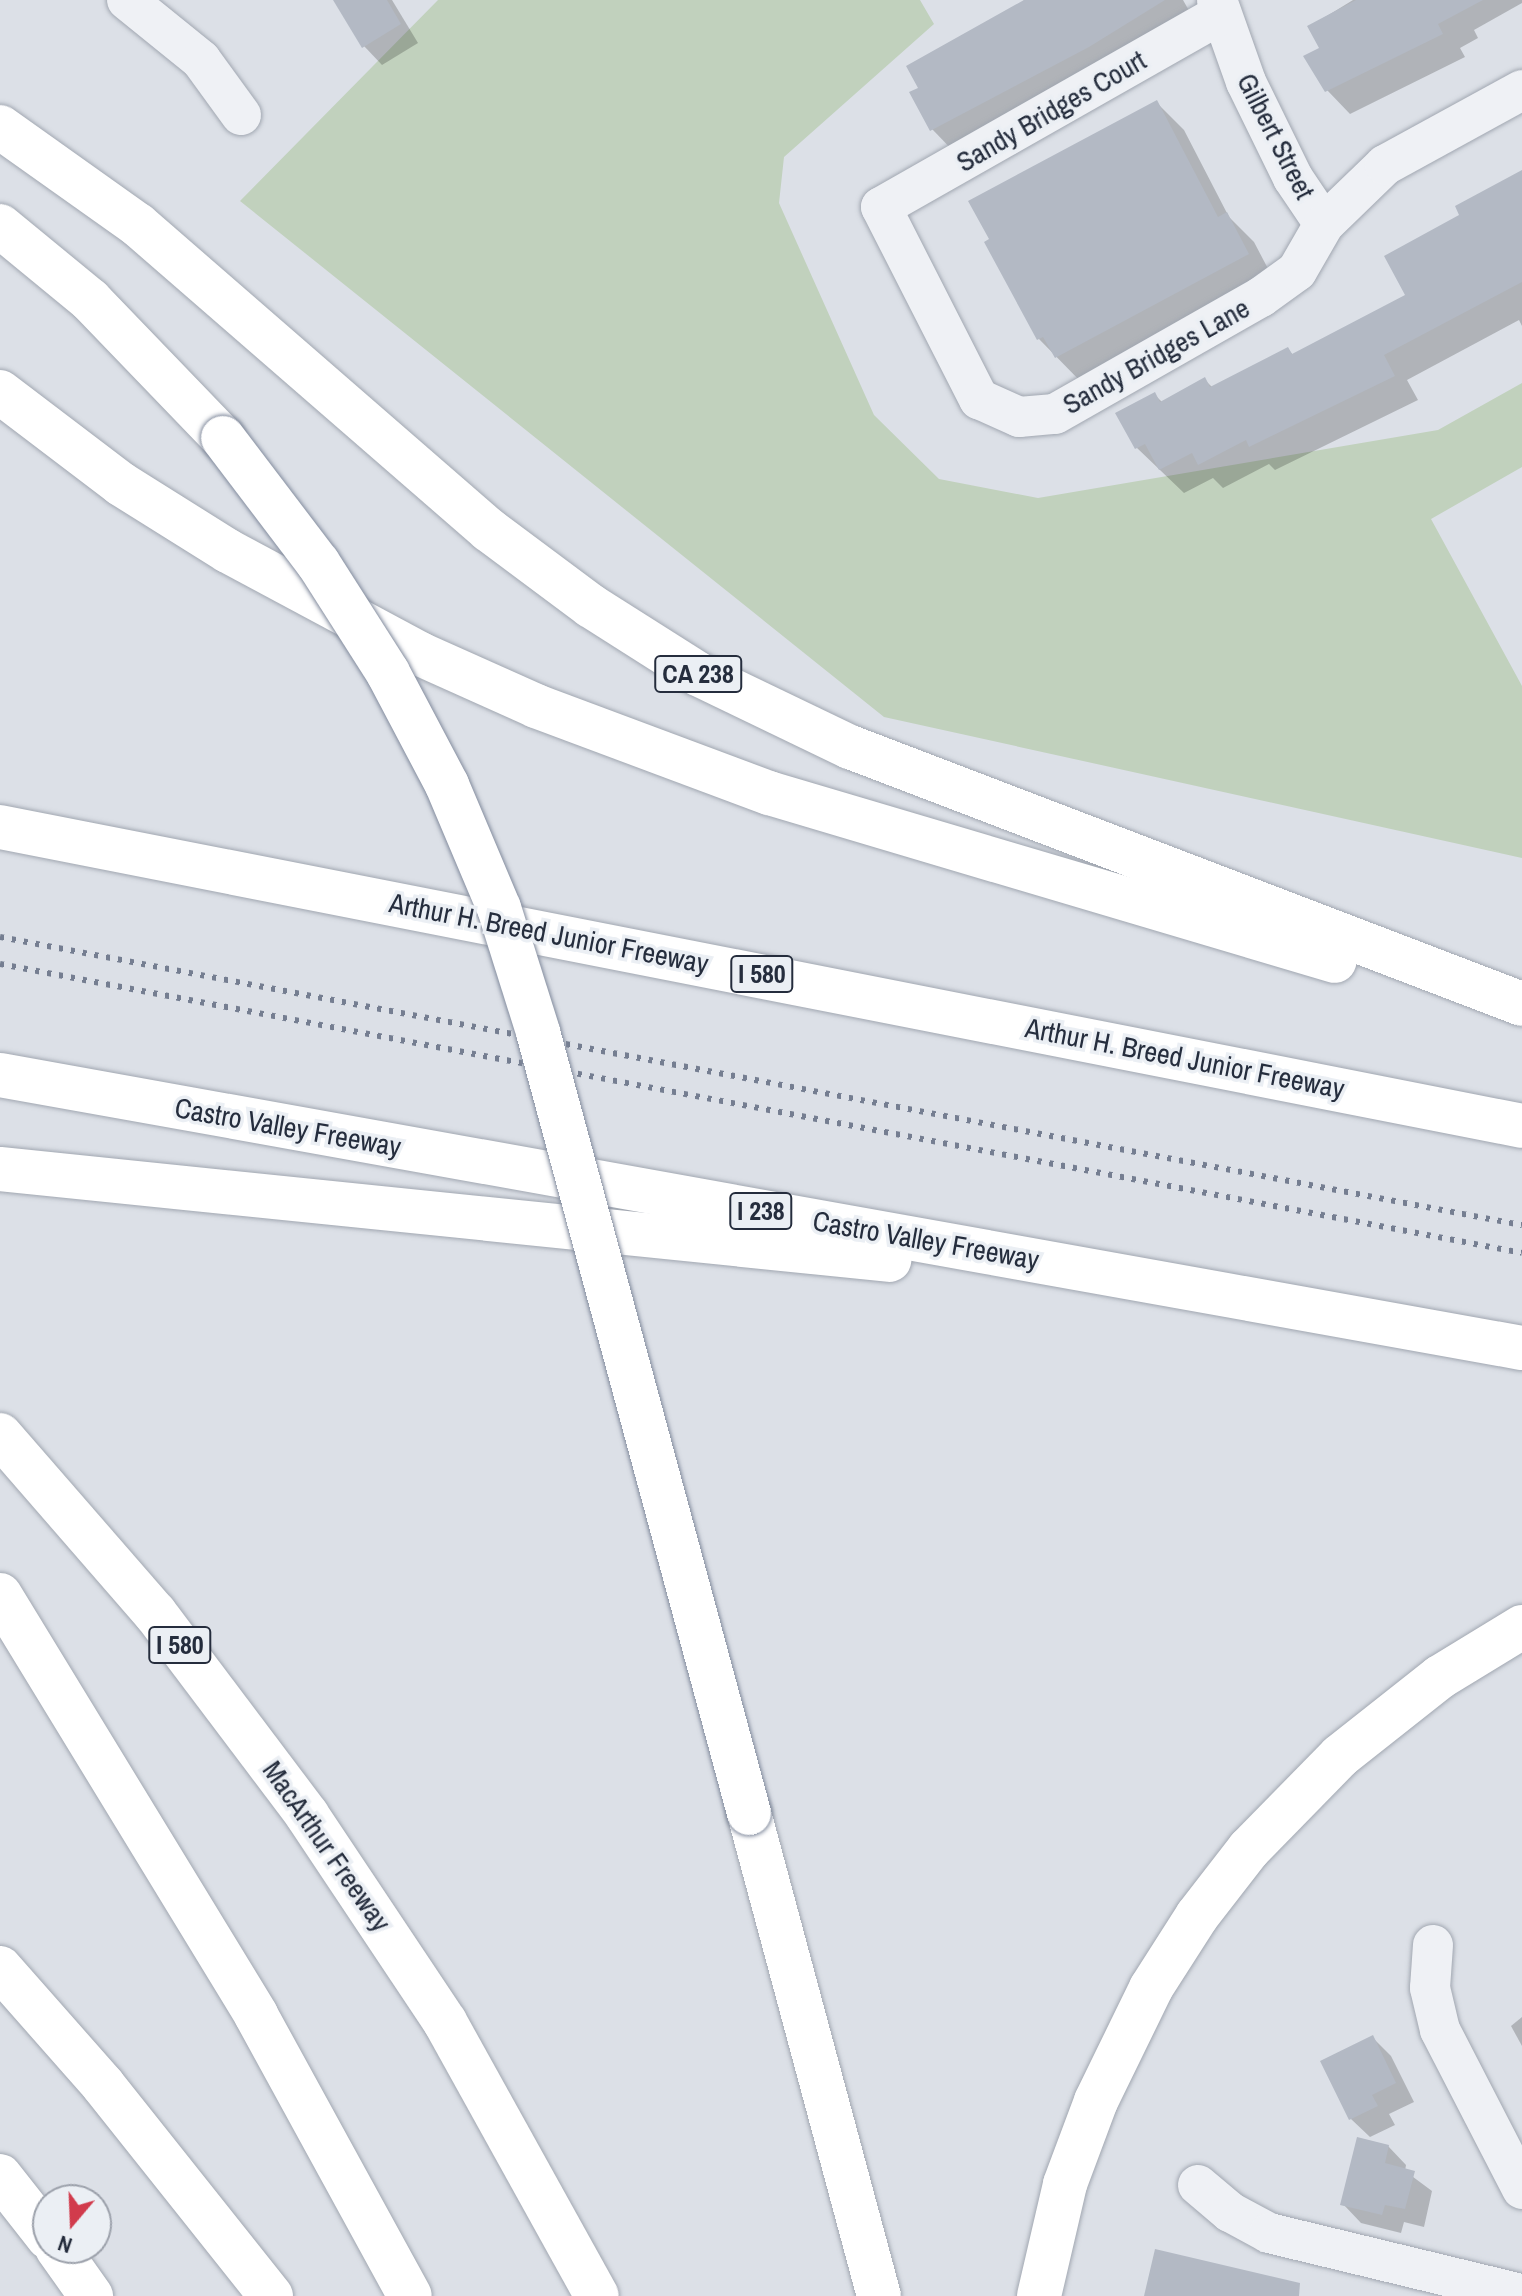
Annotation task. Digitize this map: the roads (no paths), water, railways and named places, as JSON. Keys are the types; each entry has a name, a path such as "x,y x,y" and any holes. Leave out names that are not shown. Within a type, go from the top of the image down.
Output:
{"main road":[{"name":"CA 238","path":"0,127 138,225 489,530 591,606 698,674 864,752 1522,1004"},
{"path":"0,226 90,300 223,438 318,563 388,673 447,785 499,908 538,1032 879,2296"},
{"path":"0,392 121,484 228,551 420,654 576,723 800,803 1522,1016"},
{"name":"Arthur H. Breed Junior Freeway","path":"0,827 1522,1126"},
{"name":"Castro Valley Freeway","path":"0,1075 1522,1348"},
{"path":"0,1169 1242,1296"},
{"name":"MacArthur Freeway","path":"0,1435 155,1613 345,1868 487,2092 597,2296"},
{"path":"0,1595 256,2015 410,2296"},
{"path":"1039,2296 1065,2184 1096,2101 1151,1988 1206,1904 1278,1817 1340,1756 1429,1685 1522,1627"},
{"path":"0,1968 150,2140 271,2296"},
{"path":"0,2176 32,2217"},
{"path":"68,2264 91,2296"}],"street":[{"path":"127,0 201,60 241,115"},
{"name":"Sandy Bridges Court","path":"881,207 1219,7"},
{"name":"Gilbert Street","path":"1219,7 1246,82 1293,178 1324,224 1385,165 1522,90"},
{"name":"Sandy Bridges Lane","path":"881,207 979,399 1019,417 1055,414 1261,297 1297,271 1324,224"},
{"path":"1433,1945 1430,1988 1440,2030 1522,2189"},
{"path":"1198,2185 1230,2212 1269,2233 1522,2294"}],"railway":[{"path":"0,937 1522,1225"},
{"path":"0,964 1522,1253"}]}
